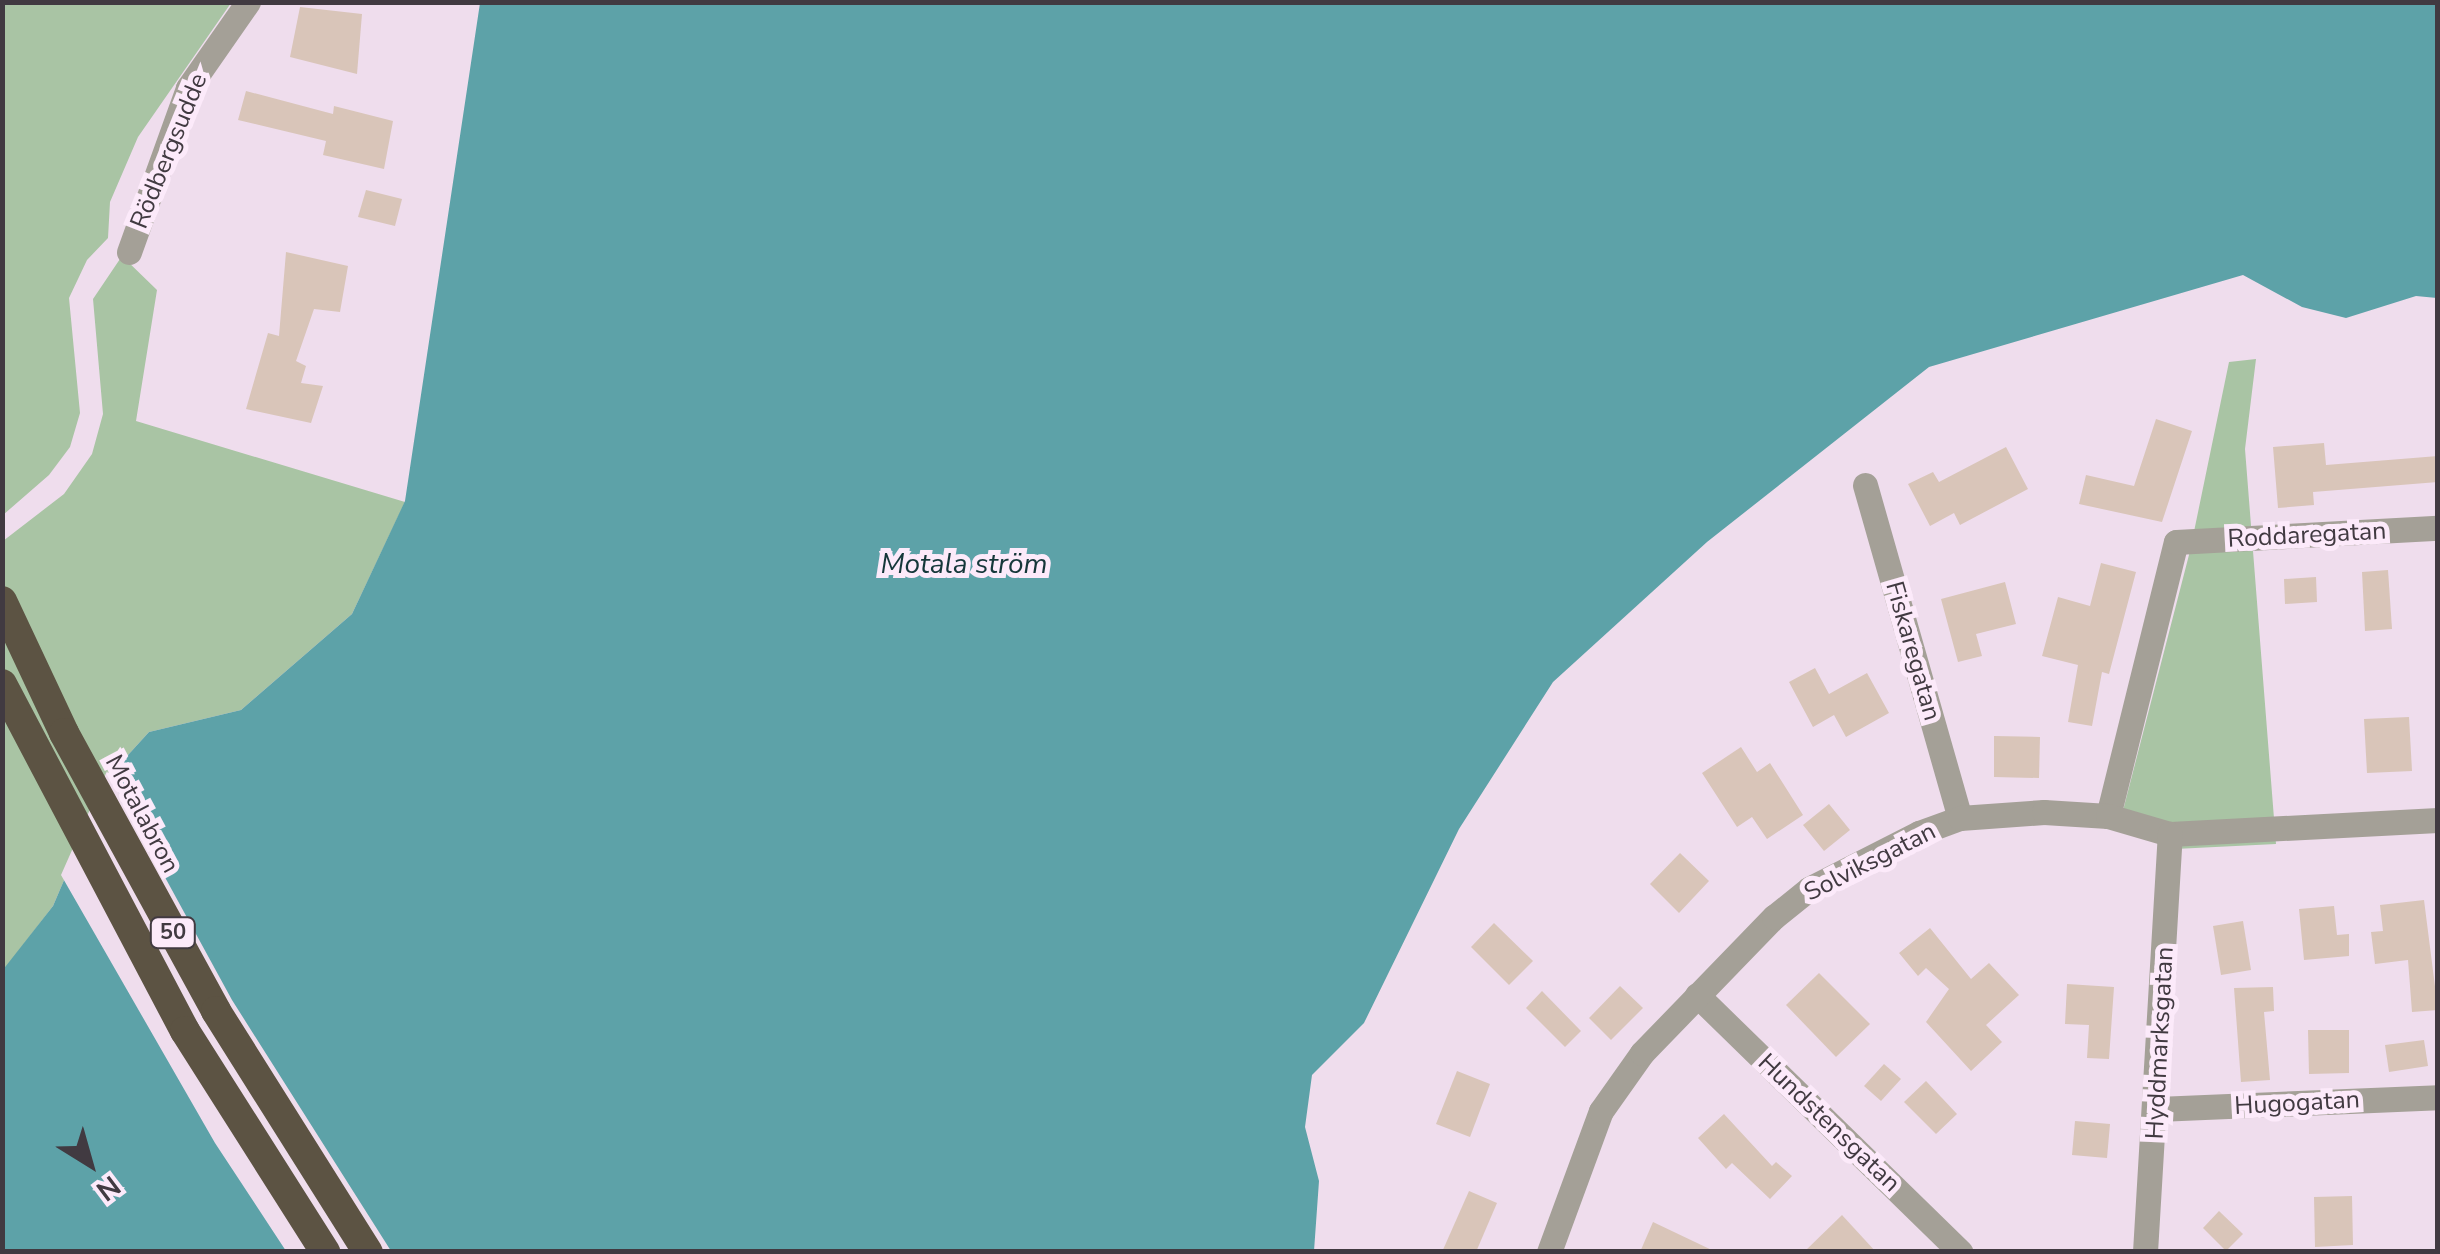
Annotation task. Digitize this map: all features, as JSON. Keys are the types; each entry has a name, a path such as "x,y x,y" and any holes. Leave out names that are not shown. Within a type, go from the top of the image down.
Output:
{"highway":[{"name":"Motalabron","path":"2,601 64,733 216,1011 368,1252"},
{"name":"50","path":"2,684 185,1031 325,1252"}],"street":[{"name":"Rödbergsudde","path":"129,252 188,88 248,2"},
{"name":"Fiskaregatan","path":"1865,484 1960,818"},
{"name":"Roddaregatan","path":"2108,816 2176,542 2438,528"},
{"name":"Solviksgatan","path":"1549,1252 1601,1112 1620,1080 1698,995 1809,889 1960,818 2108,816 2170,834 2438,820"},
{"name":"Hyddmarksgatan","path":"2145,1252 2157,1110 2170,834"},
{"name":"Hundstensgatan","path":"1698,995 1960,1252"},
{"name":"Hugogatan","path":"2157,1110 2438,1097"}],"green space":[{"path":"3,2 231,3 138,137 110,202 108,238 87,260 69,298 80,413 70,447 49,475 3,515"},
{"path":"122,256 157,290 136,421 405,502 352,614 241,710 149,732 108,777 53,906 3,971 3,541 64,494 92,454 103,414 93,299"},
{"path":"2256,359 2245,449 2276,844 2175,849 2119,826 2190,551 2229,362"}],"water":[{"name":"Motala ström","path":"480,3 2437,3 2437,298 2416,296 2346,318 2302,307 2243,275 1929,367 1707,542 1553,682 1459,829 1364,1023 1312,1075 1305,1127 1319,1181 1314,1251 3,1251 2,971 53,906 108,777 149,732 241,710 352,614 405,501"}],"pier":[{"path":"107,771 232,1000 391,1251 286,1251 215,1143 61,875"}],"building":[{"path":"300,7 362,14 357,74 290,57"},
{"path":"246,91 333,114 334,106 393,121 384,169 323,155 326,141 238,120"},
{"path":"366,190 402,199 395,226 358,217"},
{"path":"286,252 348,266 340,312 314,309 296,361 306,366 301,383 323,386 311,423 246,409 268,333 279,336"},
{"path":"2156,419 2192,431 2162,522 2079,504 2086,475 2134,486"},
{"path":"2324,443 2326,465 2438,456 2438,482 2313,492 2314,505 2278,508 2273,447"},
{"path":"2006,447 2028,489 1960,525 1954,513 1930,526 1908,484 1933,472 1939,482"},
{"path":"2101,563 2136,572 2109,674 2102,672 2092,726 2068,722 2078,665 2042,656 2058,597 2090,606"},
{"path":"2388,570 2392,629 2365,631 2362,572"},
{"path":"2316,577 2317,602 2285,604 2284,579"},
{"path":"2005,582 2016,624 1976,634 1982,656 1958,662 1941,599"},
{"path":"1815,668 1829,694 1867,673 1889,713 1846,737 1834,715 1813,727 1789,682"},
{"path":"2409,717 2412,771 2367,773 2364,719"},
{"path":"1994,736 2040,737 2039,778 1994,777"},
{"path":"1741,747 1757,772 1770,763 1803,815 1767,839 1752,817 1737,827 1702,773"},
{"path":"1829,804 1850,830 1824,851 1803,825"},
{"path":"1680,853 1709,881 1679,913 1650,884"},
{"path":"2424,900 2438,1010 2412,1012 2408,960 2375,964 2371,932 2383,931 2380,905"},
{"path":"2334,906 2337,935 2349,934 2349,956 2304,960 2299,909"},
{"path":"2243,921 2251,970 2221,975 2213,926"},
{"path":"1494,923 1533,961 1509,985 1471,947"},
{"path":"1930,928 1971,979 1989,963 2019,995 1986,1025 2002,1042 1971,1071 1926,1022 1949,989 1926,968 1918,976 1899,953"},
{"path":"1819,973 1870,1024 1836,1057 1786,1005"},
{"path":"2067,984 2114,987 2109,1059 2087,1058 2089,1025 2065,1024"},
{"path":"1620,986 1643,1008 1611,1040 1589,1018"},
{"path":"2273,987 2274,1011 2264,1012 2270,1080 2241,1082 2234,988"},
{"path":"1542,991 1581,1031 1565,1047 1526,1008"},
{"path":"2308,1030 2349,1030 2349,1073 2309,1074"},
{"path":"2424,1040 2428,1066 2389,1072 2385,1045"},
{"path":"1884,1064 1901,1079 1881,1101 1864,1086"},
{"path":"1457,1071 1490,1084 1470,1137 1436,1124"},
{"path":"1926,1081 1957,1114 1936,1134 1904,1102"},
{"path":"1724,1114 1772,1166 1776,1162 1792,1176 1770,1199 1732,1163 1726,1169 1698,1138"},
{"path":"2075,1121 2110,1124 2107,1158 2072,1155"},
{"path":"1469,1191 1497,1203 1476,1252 1442,1252"},
{"path":"2352,1196 2353,1245 2315,1247 2314,1197"},
{"path":"2219,1211 2243,1234 2226,1251 2203,1228"},
{"path":"1842,1215 1876,1252 1804,1252"},
{"path":"1653,1222 1716,1252 1640,1252"}]}
